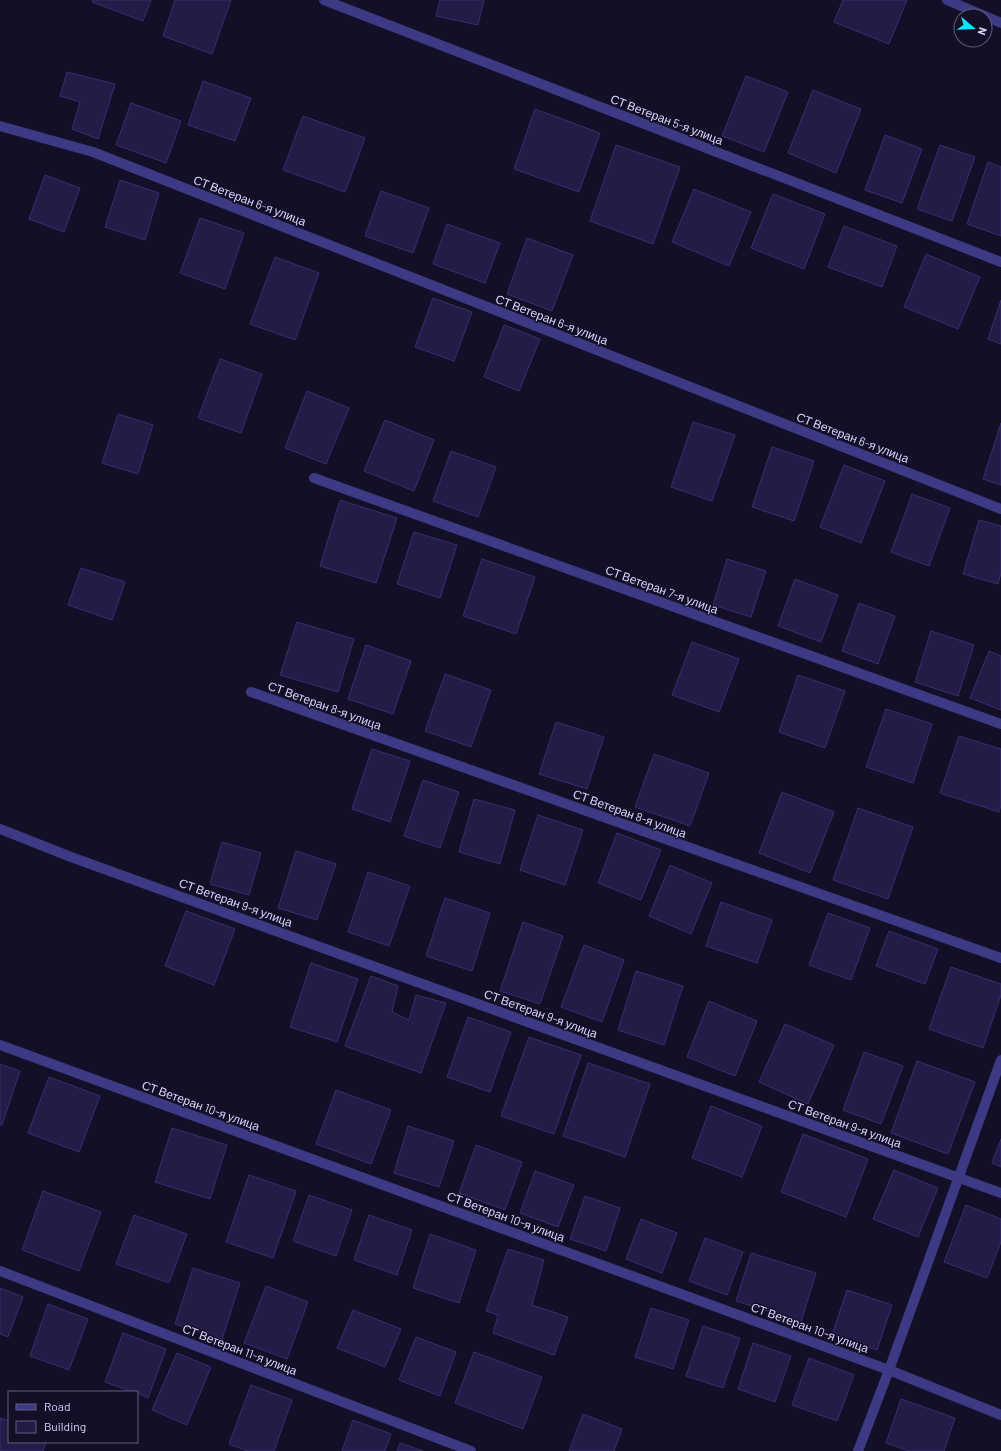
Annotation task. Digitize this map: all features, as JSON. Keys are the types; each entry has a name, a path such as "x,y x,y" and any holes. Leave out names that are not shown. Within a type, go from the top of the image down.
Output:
{"street":[{"name":"СТ Ветеран 5-я улица","path":"324,0 1001,262"},
{"path":"947,0 1001,22"},
{"name":"СТ Ветеран 6-я улица","path":"0,126 93,152 1001,509"},
{"name":"СТ Ветеран 7-я улица","path":"314,478 1001,724"},
{"name":"СТ Ветеран 8-я улица","path":"251,692 1001,958"},
{"name":"СТ Ветеран 9-я улица","path":"0,829 71,857 1001,1193"},
{"name":"СТ Ветеран 10-я улица","path":"0,1045 889,1370 1001,1415"},
{"path":"858,1451 889,1370 1001,1060"},
{"name":"СТ Ветеран 11-я улица","path":"0,1271 471,1451"}],"building":[{"path":"93,0 151,0 143,21 92,2"},
{"path":"175,0 231,0 212,54 163,36"},
{"path":"440,0 484,0 478,25 436,16"},
{"path":"843,0 907,0 889,44 834,22"},
{"path":"67,72 115,84 98,139 72,129 80,102 60,96"},
{"path":"746,76 788,92 764,152 722,136"},
{"path":"203,81 251,98 235,141 188,125"},
{"path":"813,90 861,109 836,173 788,153"},
{"path":"131,103 181,121 166,163 116,145"},
{"path":"535,109 600,133 579,192 514,169"},
{"path":"303,116 365,138 345,192 283,170"},
{"path":"885,135 922,149 902,203 865,190"},
{"path":"616,145 680,167 653,244 590,221"},
{"path":"940,145 975,157 952,221 917,209"},
{"path":"988,162 1001,167 1001,236 967,224"},
{"path":"45,175 80,188 64,232 29,219"},
{"path":"120,180 159,193 145,240 105,227"},
{"path":"694,189 751,212 729,266 672,242"},
{"path":"381,191 429,208 413,253 365,236"},
{"path":"773,194 825,214 804,269 751,248"},
{"path":"200,218 244,233 225,289 180,273"},
{"path":"447,224 500,243 485,283 433,264"},
{"path":"844,226 897,246 882,287 828,267"},
{"path":"527,238 573,255 552,311 507,294"},
{"path":"926,254 980,277 958,329 904,307"},
{"path":"275,257 319,273 295,340 250,324"},
{"path":"433,298 472,312 454,361 415,347"},
{"path":"1001,300 1001,344 988,339"},
{"path":"504,325 540,339 519,391 484,377"},
{"path":"220,359 262,374 241,433 198,418"},
{"path":"307,391 349,408 326,464 285,448"},
{"path":"118,414 153,425 138,474 102,463"},
{"path":"385,420 434,440 414,491 364,471"},
{"path":"693,422 735,435 712,501 671,487"},
{"path":"1001,423 1001,485 983,479"},
{"path":"772,447 814,461 794,521 752,507"},
{"path":"451,451 496,467 478,517 433,501"},
{"path":"844,465 885,481 861,543 820,527"},
{"path":"912,494 950,508 929,566 891,552"},
{"path":"340,500 397,518 376,583 320,566"},
{"path":"979,520 1001,526 1001,573 998,584 963,574"},
{"path":"414,532 457,545 440,598 397,584"},
{"path":"482,559 535,577 516,634 463,616"},
{"path":"727,559 766,571 751,617 713,605"},
{"path":"81,568 125,582 112,620 68,605"},
{"path":"795,579 838,595 821,642 778,626"},
{"path":"859,603 895,616 878,664 842,651"},
{"path":"297,622 354,639 338,692 280,675"},
{"path":"931,631 974,645 958,696 915,682"},
{"path":"692,642 739,659 719,712 672,695"},
{"path":"366,645 411,661 393,714 348,699"},
{"path":"989,651 1001,656 1001,710 970,698"},
{"path":"445,674 491,690 471,747 425,731"},
{"path":"798,675 845,691 825,748 779,732"},
{"path":"886,709 932,724 913,783 866,767"},
{"path":"556,722 604,737 587,789 539,774"},
{"path":"959,736 1001,749 1001,805 999,812 940,793"},
{"path":"372,749 410,761 390,822 352,809"},
{"path":"654,754 709,773 690,826 635,807"},
{"path":"423,780 459,792 440,848 404,836"},
{"path":"782,792 834,812 810,873 759,853"},
{"path":"474,799 515,810 500,864 459,852"},
{"path":"858,808 913,827 888,899 833,880"},
{"path":"538,815 583,830 565,885 520,870"},
{"path":"617,833 661,850 641,900 598,883"},
{"path":"222,842 261,853 249,895 210,884"},
{"path":"296,851 336,864 317,920 278,908"},
{"path":"670,865 712,883 691,934 649,916"},
{"path":"368,872 410,886 389,946 348,932"},
{"path":"445,898 490,913 472,971 426,956"},
{"path":"721,902 772,920 757,963 706,946"},
{"path":"186,911 235,929 214,985 165,966"},
{"path":"828,913 870,928 851,980 809,965"},
{"path":"523,922 563,936 540,1004 500,991"},
{"path":"889,931 938,949 925,984 876,966"},
{"path":"584,945 624,960 602,1022 561,1007"},
{"path":"311,963 358,979 337,1042 290,1027"},
{"path":"951,967 1001,984 1001,995 983,1048 929,1029"},
{"path":"636,971 683,986 664,1045 618,1030"},
{"path":"371,976 398,986 392,1012 409,1020 416,995 446,1003 421,1073 345,1046"},
{"path":"709,1001 757,1021 735,1076 687,1057"},
{"path":"468,1017 511,1032 490,1092 447,1077"},
{"path":"785,1024 834,1045 808,1104 759,1082"},
{"path":"529,1037 581,1055 554,1134 501,1116"},
{"path":"864,1052 903,1066 881,1124 843,1110"},
{"path":"917,1061 975,1082 948,1154 891,1133"},
{"path":"588,1063 650,1084 625,1157 563,1136"},
{"path":"0,1064 20,1071 2,1125 0,1125"},
{"path":"49,1077 100,1096 79,1152 28,1133"},
{"path":"336,1090 391,1110 371,1164 316,1144"},
{"path":"711,1106 762,1126 742,1177 692,1158"},
{"path":"408,1126 454,1141 439,1187 394,1173"},
{"path":"172,1128 227,1145 210,1199 155,1182"},
{"path":"803,1134 868,1159 846,1217 781,1192"},
{"path":"1001,1139 1001,1167 992,1163"},
{"path":"476,1145 522,1162 505,1210 459,1193"},
{"path":"894,1170 938,1188 918,1237 873,1219"},
{"path":"535,1171 574,1185 558,1227 520,1213"},
{"path":"249,1175 296,1191 273,1258 226,1242"},
{"path":"43,1191 101,1212 79,1271 22,1250"},
{"path":"309,1195 352,1210 336,1256 293,1241"},
{"path":"585,1196 620,1208 606,1251 570,1239"},
{"path":"966,1205 1001,1219 1001,1242 987,1278 944,1262"},
{"path":"134,1215 187,1234 169,1283 116,1264"},
{"path":"369,1215 412,1230 397,1275 354,1260"},
{"path":"641,1219 677,1233 662,1273 626,1259"},
{"path":"430,1234 476,1250 459,1303 413,1288"},
{"path":"705,1238 743,1252 727,1295 689,1281"},
{"path":"508,1249 544,1260 532,1305 568,1317 554,1355 493,1333 498,1315 486,1311"},
{"path":"751,1253 816,1273 801,1322 736,1301"},
{"path":"193,1268 240,1283 222,1339 175,1324"},
{"path":"266,1286 308,1302 287,1359 244,1343"},
{"path":"0,1288 23,1297 8,1337 0,1334"},
{"path":"847,1290 892,1305 877,1350 832,1335"},
{"path":"48,1304 88,1319 69,1370 30,1356"},
{"path":"651,1308 689,1320 673,1369 635,1357"},
{"path":"353,1310 401,1329 385,1367 337,1348"},
{"path":"703,1326 740,1338 723,1388 686,1376"},
{"path":"123,1333 166,1349 148,1398 138,1393 138,1391 130,1391 105,1382"},
{"path":"416,1337 456,1352 440,1396 399,1380"},
{"path":"753,1343 791,1356 775,1402 738,1389"},
{"path":"474,1352 542,1377 523,1429 455,1403"},
{"path":"177,1353 211,1367 187,1425 152,1410"},
{"path":"809,1358 854,1375 837,1421 792,1405"},
{"path":"251,1385 292,1400 274,1451 247,1451 229,1444"},
{"path":"901,1399 955,1418 944,1451 909,1451 886,1443"},
{"path":"583,1414 622,1429 614,1451 569,1451"},
{"path":"0,1418 8,1421 8,1443 46,1443 43,1451 0,1451"},
{"path":"353,1420 391,1434 385,1451 342,1451"},
{"path":"400,1443 423,1451 397,1451"}]}
